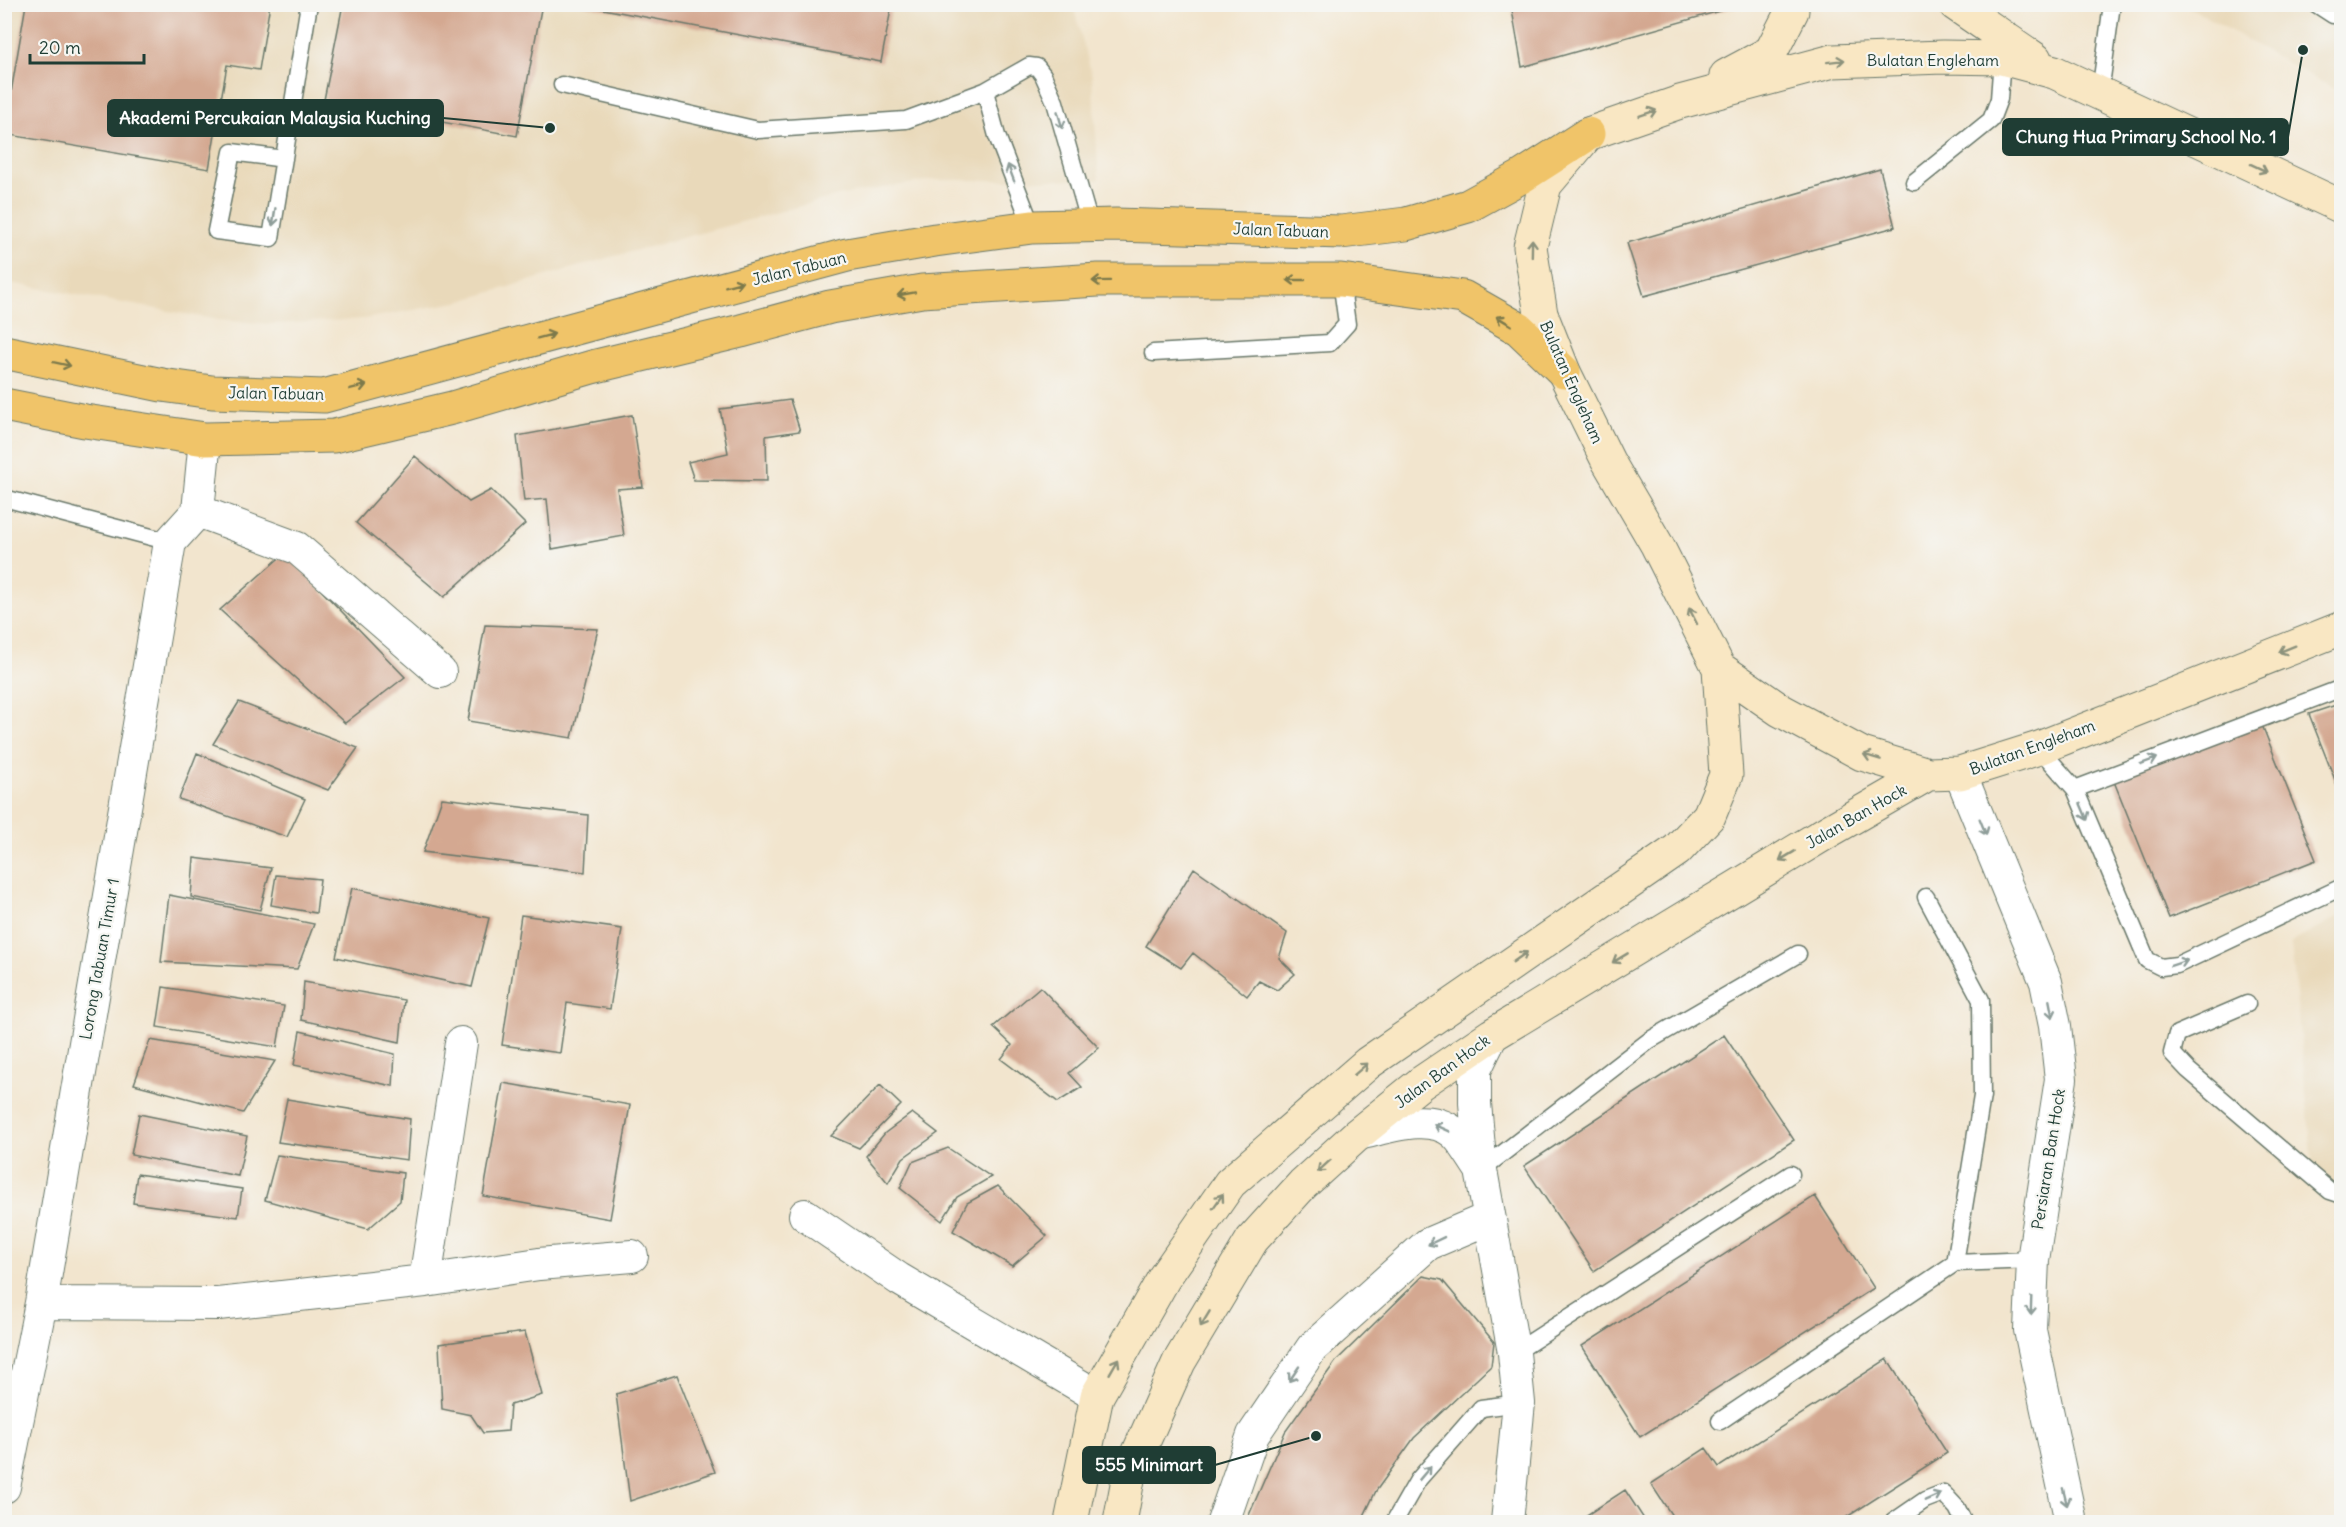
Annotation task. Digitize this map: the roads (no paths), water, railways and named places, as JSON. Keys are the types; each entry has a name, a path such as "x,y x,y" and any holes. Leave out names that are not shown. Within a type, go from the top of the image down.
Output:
{"main road":[{"path":"1680,102 1771,52 1792,11 1791,4"},
{"path":"1955,4 2054,72"},
{"name":"Bulatan Engleham","path":"2342,207 2054,72 2001,58 1943,57 1833,61 1680,102 1588,134 1545,185 1530,247 1541,314 1564,372 1608,461 1657,545 1719,668 1780,710 1862,754 1928,774 1960,773 2039,748 2342,628"},
{"name":"Jalan Tabuan","path":"4,352 162,385 202,390 324,396 847,255 935,240 1032,227 1090,224 1341,232 1406,224 1468,206 1521,177 1588,134"},
{"path":"4,405 85,421 205,439 334,436 452,408 592,367 830,307 922,291 1098,280 1341,280 1464,297 1519,329 1564,372"},
{"path":"1071,1522 1097,1396 1164,1278 1230,1184 1368,1063 1677,850 1708,816 1726,775 1719,668"},
{"name":"Jalan Ban Hock","path":"1120,1522 1129,1474 1179,1362 1252,1240 1303,1184 1358,1134 1421,1083 1492,1035 1829,831 1928,774"}],"street":[{"path":"170,542 198,511 205,439"},
{"path":"198,511 297,548 440,672"},
{"name":"Lorong Tabuan Timur 1","path":"4,1487 41,1303 170,542"},
{"name":"Persiaran Ban Hock","path":"1960,773 2046,981 2055,1026 2061,1079 2033,1260 2030,1330 2071,1522"},
{"path":"1492,1035 1475,1070 1475,1104 1481,1170 1514,1353 1519,1403 1507,1522"},
{"path":"425,1281 461,1043"},
{"path":"1358,1134 1410,1122 1432,1123 1453,1132 1481,1170"},
{"path":"805,1215 899,1280 1097,1396"},
{"path":"1223,1522 1253,1435 1312,1348 1428,1244 1489,1218"},
{"path":"41,1303 218,1304 425,1281 539,1264 632,1256"}],"lane":[{"path":"284,159 232,152 216,231 271,238 284,159 309,4"},
{"path":"2100,93 2112,4"},
{"path":"2316,4 2333,15 2342,15"},
{"path":"1914,182 1991,120 1999,99 2001,58"},
{"path":"562,85 758,130 906,120 985,91 1029,66 1037,67 1055,102 1090,224"},
{"path":"985,91 997,136 1032,227"},
{"path":"1153,353 1330,343 1347,324 1341,280"},
{"path":"4,498 170,542"},
{"path":"2075,789 2342,688"},
{"path":"2039,748 2075,789 2147,960 2161,967 2177,965 2342,887"},
{"path":"1926,897 1981,1000 1982,1096 1955,1263"},
{"path":"1481,1170 1650,1040 1798,954"},
{"path":"2247,1004 2177,1034 2172,1053 2188,1070 2330,1191 2342,1195"},
{"path":"1514,1353 1791,1174"},
{"path":"1720,1421 1955,1263 2033,1260"},
{"path":"1394,1522 1418,1480 1481,1408 1519,1403"},
{"path":"1893,1522 1925,1500 1943,1493 1957,1508 1964,1522"}],"place":[{"name":"Chung Hua Primary School No. 1","path":"2303,50"},
{"name":"Akademi Percukaian Malaysia Kuching","path":"550,128"},
{"name":"555 Minimart","path":"1316,1436"}]}
